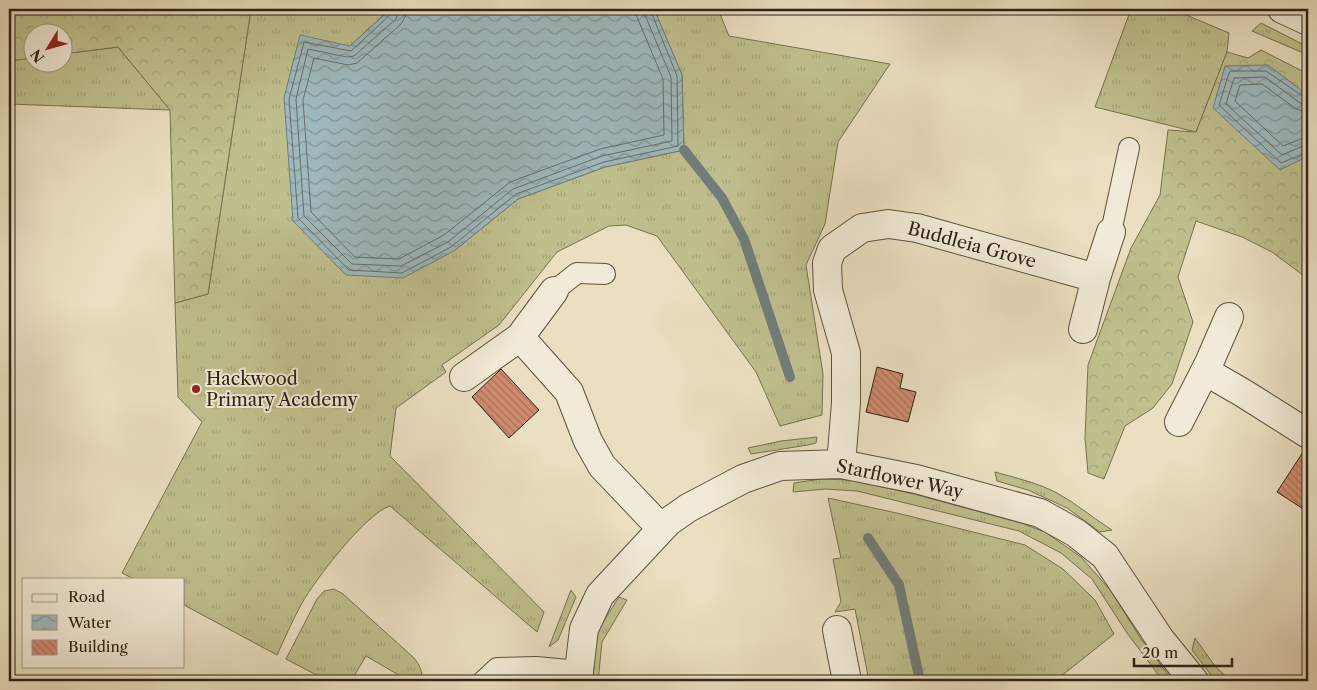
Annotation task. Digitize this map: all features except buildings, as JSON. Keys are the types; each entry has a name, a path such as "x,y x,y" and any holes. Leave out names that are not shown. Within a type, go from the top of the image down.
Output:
{"street":[{"path":"1282,9 1308,21"},
{"name":"Buddleia Grove","path":"841,464 846,403 846,353 828,290 827,263 832,249 862,228 888,224 917,228 1096,278"},
{"path":"1083,330 1096,278 1111,232"},
{"path":"464,377 520,337 554,291"},
{"path":"1178,422 1205,371 1229,317"},
{"path":"520,337 569,392 588,441 602,466 661,528"},
{"path":"1205,371 1243,392 1308,434"},
{"name":"Starflower Way","path":"579,676 584,629 600,595 661,528 688,508 743,479 780,466 841,464 916,479 1040,513 1076,533 1105,556 1160,639 1194,681"},
{"path":"837,630 847,681"}],"lane":[{"path":"1111,232 1129,148"},
{"path":"554,291 577,273 605,274"},
{"path":"483,681 497,668 536,668 579,676"}],"green space":[{"path":"9,9 251,9 208,294 175,303 170,110 118,47 72,53 72,22 22,22 22,59 9,61"},
{"path":"251,9 390,9 350,46 454,251 518,199 605,167 684,150 682,75 654,9 718,9 729,36 890,64 838,142 825,224 806,265 823,374 822,415 780,426 756,372 657,236 626,225 609,226 557,252 499,325 442,365 446,372 396,408 390,456 544,612 537,632 390,506 380,511 368,521 329,564 302,603 277,655 185,606 185,578 132,578 122,573 202,422 178,397 175,303 208,294"},
{"path":"1131,9 1172,9 1229,33 1227,52 1196,132 1095,107"},
{"path":"1261,23 1308,47 1308,55 1252,31"},
{"path":"118,47 170,110 9,104 9,61 22,59 22,72 72,72 72,53"},
{"path":"1261,50 1308,74 1308,279 1272,252 1242,237 1196,221 1178,277 1193,322 1172,384 1153,408 1125,426 1104,479 1088,473 1085,438 1088,365 1131,248 1160,195 1168,130 1196,132 1227,52 1248,58"},
{"path":"817,437 816,443 808,445 751,454 748,448 781,441"},
{"path":"995,472 1050,489 1112,530 1100,532 1067,508 1028,490 997,481"},
{"path":"821,479 850,480 914,494 1021,523 1045,532 1081,557 1111,591 1141,639 1173,681 1163,681 1127,633 1092,579 1061,553 1019,531 857,491 826,489 793,492 794,483"},
{"path":"828,498 1025,545 1063,569 1095,600 1114,634 1055,681 869,681 855,609 835,612 841,602 833,559 841,558"},
{"path":"334,589 343,594 413,657 422,674 421,681 409,681 366,656 351,681 328,681 286,659 317,599 324,591"},
{"path":"571,590 576,597 558,640 549,647"},
{"path":"619,597 627,600 602,642 598,681 590,681 596,633"},
{"path":"1195,638 1215,666 1231,681 1217,681 1214,679 1192,650"}],"water":[{"path":"390,9 654,9 682,75 684,150 605,167 518,199 454,251 403,278 346,275 293,221 284,98 300,35 350,46"},
{"path":"1268,65 1308,95 1308,156 1280,170 1213,108 1225,66"}],"waterway":[{"path":"684,150 722,198 744,239 790,377"},
{"path":"868,538 899,585 920,681"}],"place":[{"name":"Hackwood Primary Academy","path":"196,389"}]}
